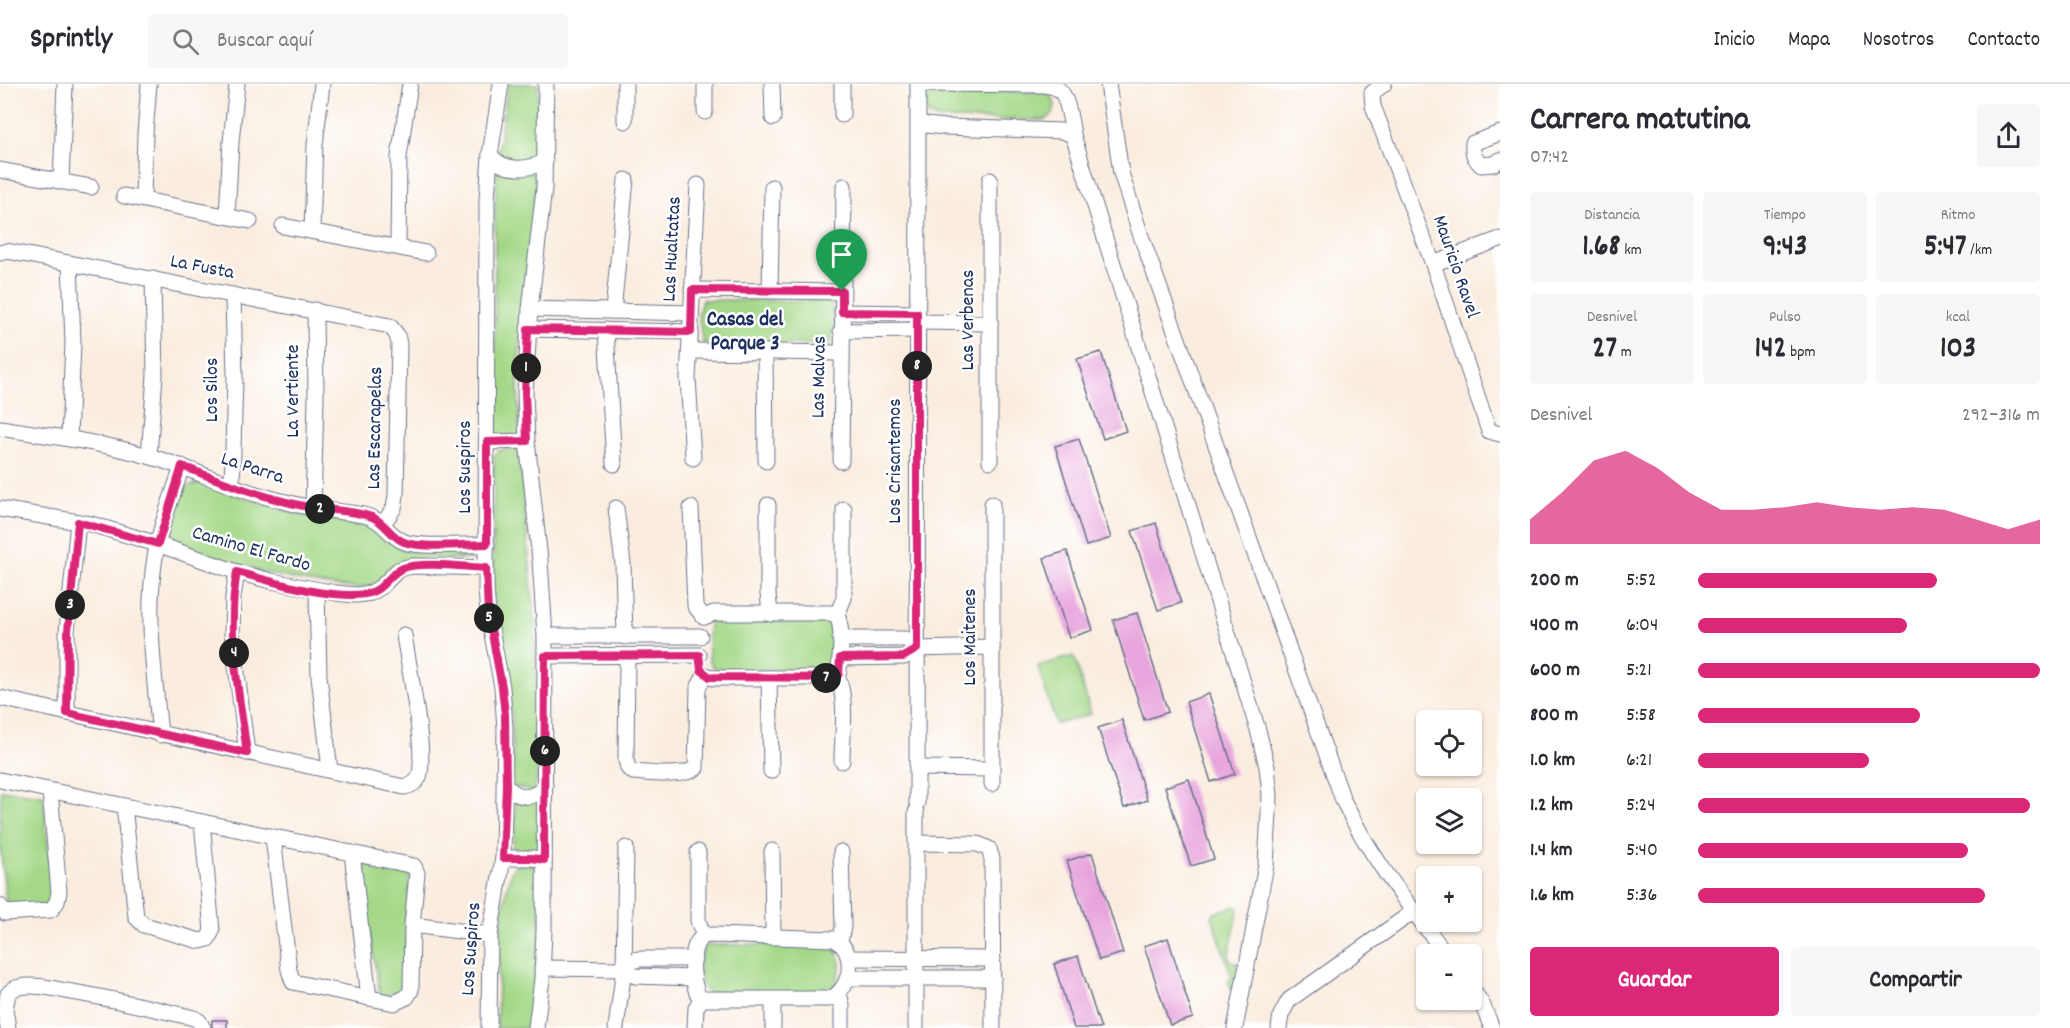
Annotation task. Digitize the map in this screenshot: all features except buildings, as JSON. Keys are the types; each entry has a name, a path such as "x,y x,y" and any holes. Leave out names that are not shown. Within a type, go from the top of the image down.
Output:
{"street":[{"path":"61,182 65,84"},
{"path":"143,199 149,84"},
{"path":"227,216 237,84"},
{"path":"312,231 315,145 322,84"},
{"path":"398,248 399,157 410,84"},
{"name":"Los Suspiros","path":"489,1028 490,935 503,858 506,786 504,702 488,613 486,568 486,280 490,155 501,84"},
{"path":"536,1028 543,968 545,636 540,560 527,441 525,393 528,329 544,189 546,84"},
{"path":"625,84 625,121"},
{"path":"705,84 705,112"},
{"path":"772,84 773,118"},
{"path":"842,84 842,115"},
{"path":"918,84 1044,85 1057,88 1063,95 1073,135 1258,730 1267,767 1270,805 1265,874 1235,1028"},
{"name":"Los Crisantemos","path":"916,1028 918,84"},
{"path":"1108,84 1121,173 1140,233 1343,800 1374,859 1438,944"},
{"name":"Mauricio Ravel","path":"1384,84 1372,93 1373,106 1433,264 1489,431 1500,434"},
{"path":"919,122 945,127 1062,130 1073,135"},
{"path":"1500,133 1473,143 1472,150 1474,158 1481,165 1494,164 1500,160"},
{"path":"490,155 501,164 511,167 529,167 545,162"},
{"path":"0,170 91,188"},
{"path":"613,311 626,180"},
{"name":"Las Verbenas","path":"990,180 990,460"},
{"name":"Las Hualtatas","path":"693,458 688,378 698,185"},
{"name":"Las Malvas","path":"841,461 844,186"},
{"path":"770,290 772,187"},
{"path":"124,196 250,221"},
{"path":"283,226 426,253"},
{"path":"1433,264 1500,239"},
{"name":"La Fusta","path":"0,253 7,251 315,310 385,325 394,330"},
{"path":"69,438 73,343 70,263"},
{"path":"149,456 155,375 153,279"},
{"path":"692,290 842,291"},
{"name":"Los Silos","path":"232,486 235,387 233,295"},
{"path":"530,309 691,313"},
{"name":"La Vertiente","path":"313,508 316,399 315,310"},
{"path":"842,312 917,322 990,323"},
{"path":"842,331 917,322"},
{"path":"528,329 691,332"},
{"name":"Las Escarapelas","path":"383,524 394,508 396,495 399,344 394,330"},
{"path":"606,330 615,464"},
{"path":"690,351 841,353"},
{"path":"765,353 766,461"},
{"name":"La Parra","path":"0,429 69,438 149,456 182,466 232,486 313,508 364,515 383,524 397,537 411,543 487,544"},
{"path":"487,442 527,441"},
{"path":"160,735 151,610 154,563 182,466"},
{"name":"Los Maitenes","path":"917,768 992,776 992,504"},
{"path":"768,505 770,614"},
{"path":"616,508 623,564 625,637"},
{"path":"691,508 695,606 704,617"},
{"name":"Camino El Fardo","path":"0,509 78,522 158,544 237,572 271,581 357,595 377,591 398,570 411,566 486,568"},
{"path":"842,761 842,697 841,684 837,676 840,639 837,615 844,598 844,510"},
{"path":"67,713 68,631 78,522"},
{"path":"237,572 233,597 232,633 247,753"},
{"path":"316,590 318,676 330,770"},
{"path":"837,615 830,613 714,613 704,617 700,625 699,655 700,668 705,675 713,678 831,678 837,676"},
{"path":"0,698 404,787 415,784 418,778 418,732 404,634"},
{"path":"545,636 700,636"},
{"path":"840,639 905,639 913,643 917,649"},
{"path":"840,658 903,657 917,649 992,647"},
{"path":"545,656 699,655"},
{"path":"627,657 628,768 633,772 682,774 696,768 698,688 705,675"},
{"path":"769,678 771,771"},
{"path":"0,780 414,866 417,873 412,925 411,990 406,997 394,1003 293,981 289,970 273,837"},
{"path":"506,786 518,796 527,797 538,794 545,785"},
{"path":"0,906 5,913 51,910 57,902 59,892 50,791"},
{"path":"124,806 136,917 144,925 200,941 208,939 212,931 202,822"},
{"path":"917,843 978,844 989,849 992,859 993,1028"},
{"path":"616,1028 624,969 626,848"},
{"path":"772,851 773,935"},
{"path":"698,852 699,921 704,936"},
{"path":"840,942 843,927 841,852"},
{"path":"352,853 369,998"},
{"path":"503,858 544,860"},
{"path":"1279,1028 1281,1015 1289,1000 1413,912"},
{"path":"412,925 490,935"},
{"path":"773,935 829,938 840,942 849,958 848,978 839,993 830,999 701,999 695,991 693,978 695,947 704,936 773,935"},
{"path":"849,958 993,959"},
{"path":"624,969 638,959 694,959"},
{"path":"543,968 624,969 635,976 693,978"},
{"path":"848,978 993,978"},
{"path":"8,1028 5,1009 8,994 16,987 24,986 89,994 175,1013 194,1018 203,1028"},
{"path":"839,993 842,1005 842,1028"},
{"path":"695,1028 696,1008 701,999"},
{"path":"773,1000 773,1028"},
{"path":"1482,1004 1492,1028"}],"green space":[{"path":"508,84 538,84 537,153 532,159 520,163 500,156 498,150"},
{"path":"938,91 1045,92 1052,98 1055,106 1052,114 1045,120 937,119 929,115 925,106 930,94"},
{"path":"497,170 537,173 537,179 520,339 518,392 520,436 495,437 495,209"},
{"path":"702,300 831,301 834,322 830,344 703,344 698,314"},
{"path":"516,449 520,454 535,625 537,778 533,792 513,786 512,717 493,596 494,456 498,451"},
{"path":"201,483 294,513 368,526 402,549 413,552 474,551 479,556 473,559 409,560 366,587 326,585 296,580 234,564 185,546 172,537 173,517 181,496 188,486"},
{"path":"718,620 825,621 832,629 835,647 833,664 824,669 718,670 709,660 708,629 711,622"},
{"path":"1074,656 1091,714 1056,724 1038,666"},
{"path":"1,790 43,795 53,897 45,906 11,907 6,900 0,844"},
{"path":"515,799 540,799 539,856 512,853"},
{"path":"358,864 398,869 410,877 405,988 397,993 380,995"},
{"path":"531,864 538,871 541,924 530,1028 497,1028 499,949 503,909 511,873 515,866"},
{"path":"1235,906 1239,908 1229,954 1230,961 1237,963 1234,991 1228,981 1232,978 1212,916 1214,913"},
{"path":"821,944 833,947 840,964 836,982 829,993 709,993 701,984 699,964 706,945"}],"district":[{"name":"Casas del Parque 3","path":"745,333"}],"route":[{"path":"692,290 842,291 842,312 917,313 917,649 903,657 840,658 839,674 835,678 710,677 705,675 699,666 699,655 545,656 544,860 503,858 506,728 502,687 488,613 486,568 411,566 398,570 377,591 357,595 298,587 237,572 233,597 232,633 247,753 67,713 68,631 72,567 78,522 158,544 182,466 232,486 285,502 372,517 405,542 418,545 487,544 487,442 527,441 525,393 528,329 691,332 692,290"}]}
